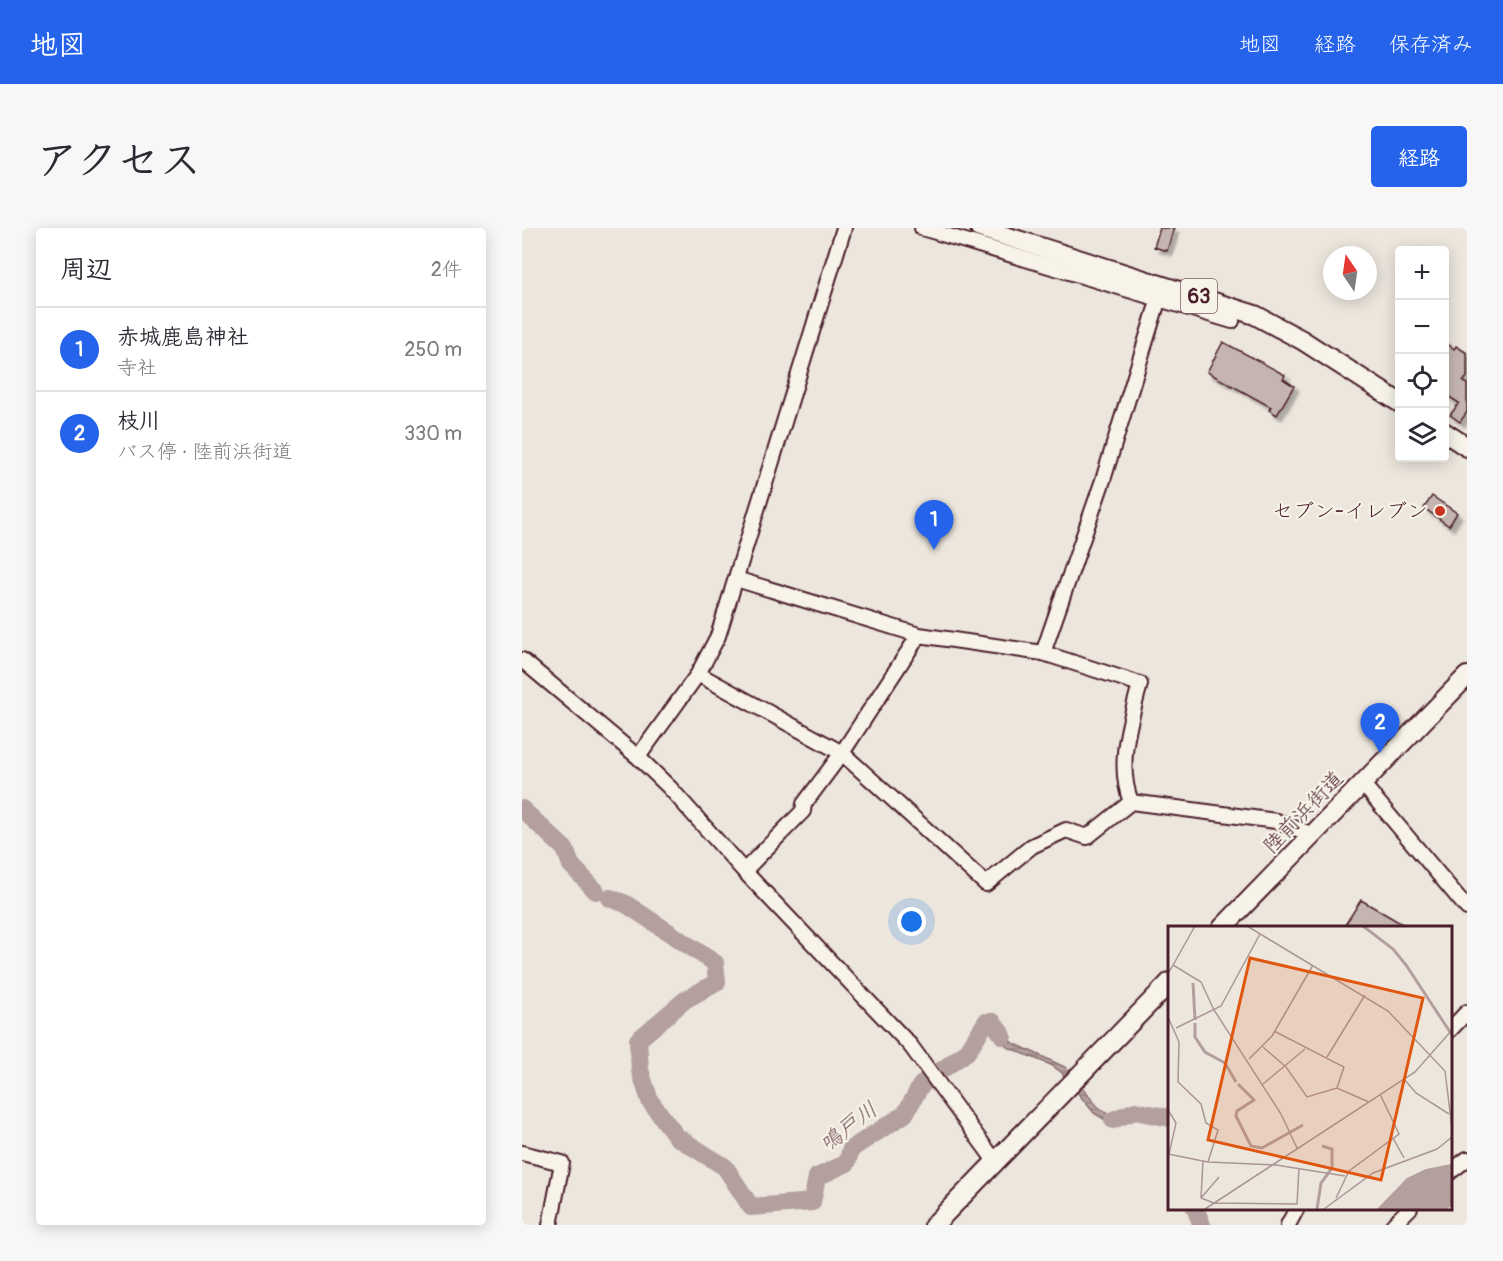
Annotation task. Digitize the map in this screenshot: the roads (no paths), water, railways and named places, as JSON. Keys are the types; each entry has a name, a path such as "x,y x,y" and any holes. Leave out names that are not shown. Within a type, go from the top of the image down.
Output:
{"main road":[{"name":"63","path":"980,228 1161,292 1232,307 1282,328 1395,400"},
{"path":"1449,435 1467,447"},
{"name":"陸前浜街道","path":"1224,926 1467,676"},
{"path":"933,1225 1168,983"}],"street":[{"path":"638,756 698,674 718,636 844,228"},
{"path":"922,228 1161,292 1233,321"},
{"path":"1043,653 1103,480 1161,292"},
{"path":"736,579 919,635 1043,653 1140,684 1128,728 1123,769 1131,802"},
{"path":"744,871 803,811 804,804 842,753 919,635"},
{"path":"522,660 638,756 670,788 744,871 870,1001 935,1076 995,1161"},
{"path":"698,674 842,753 986,884 1032,846 1066,830 1087,837 1131,802 1276,821 1311,834"},
{"path":"1362,783 1467,908"},
{"path":"1452,1028 1467,1012"},
{"path":"522,1153 562,1163 550,1225"},
{"path":"1452,1170 1467,1158"},
{"path":"1288,1225 1296,1210"},
{"path":"1393,1225 1409,1210"}],"waterway":[{"name":"鳴戸川","path":"522,809 565,849 571,865 596,891"},
{"name":"鳴戸川","path":"610,898 626,904 715,963 717,982 685,1000 638,1040 640,1070 650,1101 677,1137 725,1167 751,1207 812,1202 817,1177 847,1163 851,1149 905,1114 921,1085 967,1052 986,1022 993,1022 1003,1036"},
{"name":"鳴戸川","path":"1113,1120 1135,1111 1168,1118"},
{"name":"鳴戸川","path":"1196,1210 1202,1225"}],"place":[{"name":"セブン-イレブン","path":"1440,511"},
{"name":"赤城鹿島神社","path":"934,550"},
{"name":"枝川","path":"1380,753"}]}
